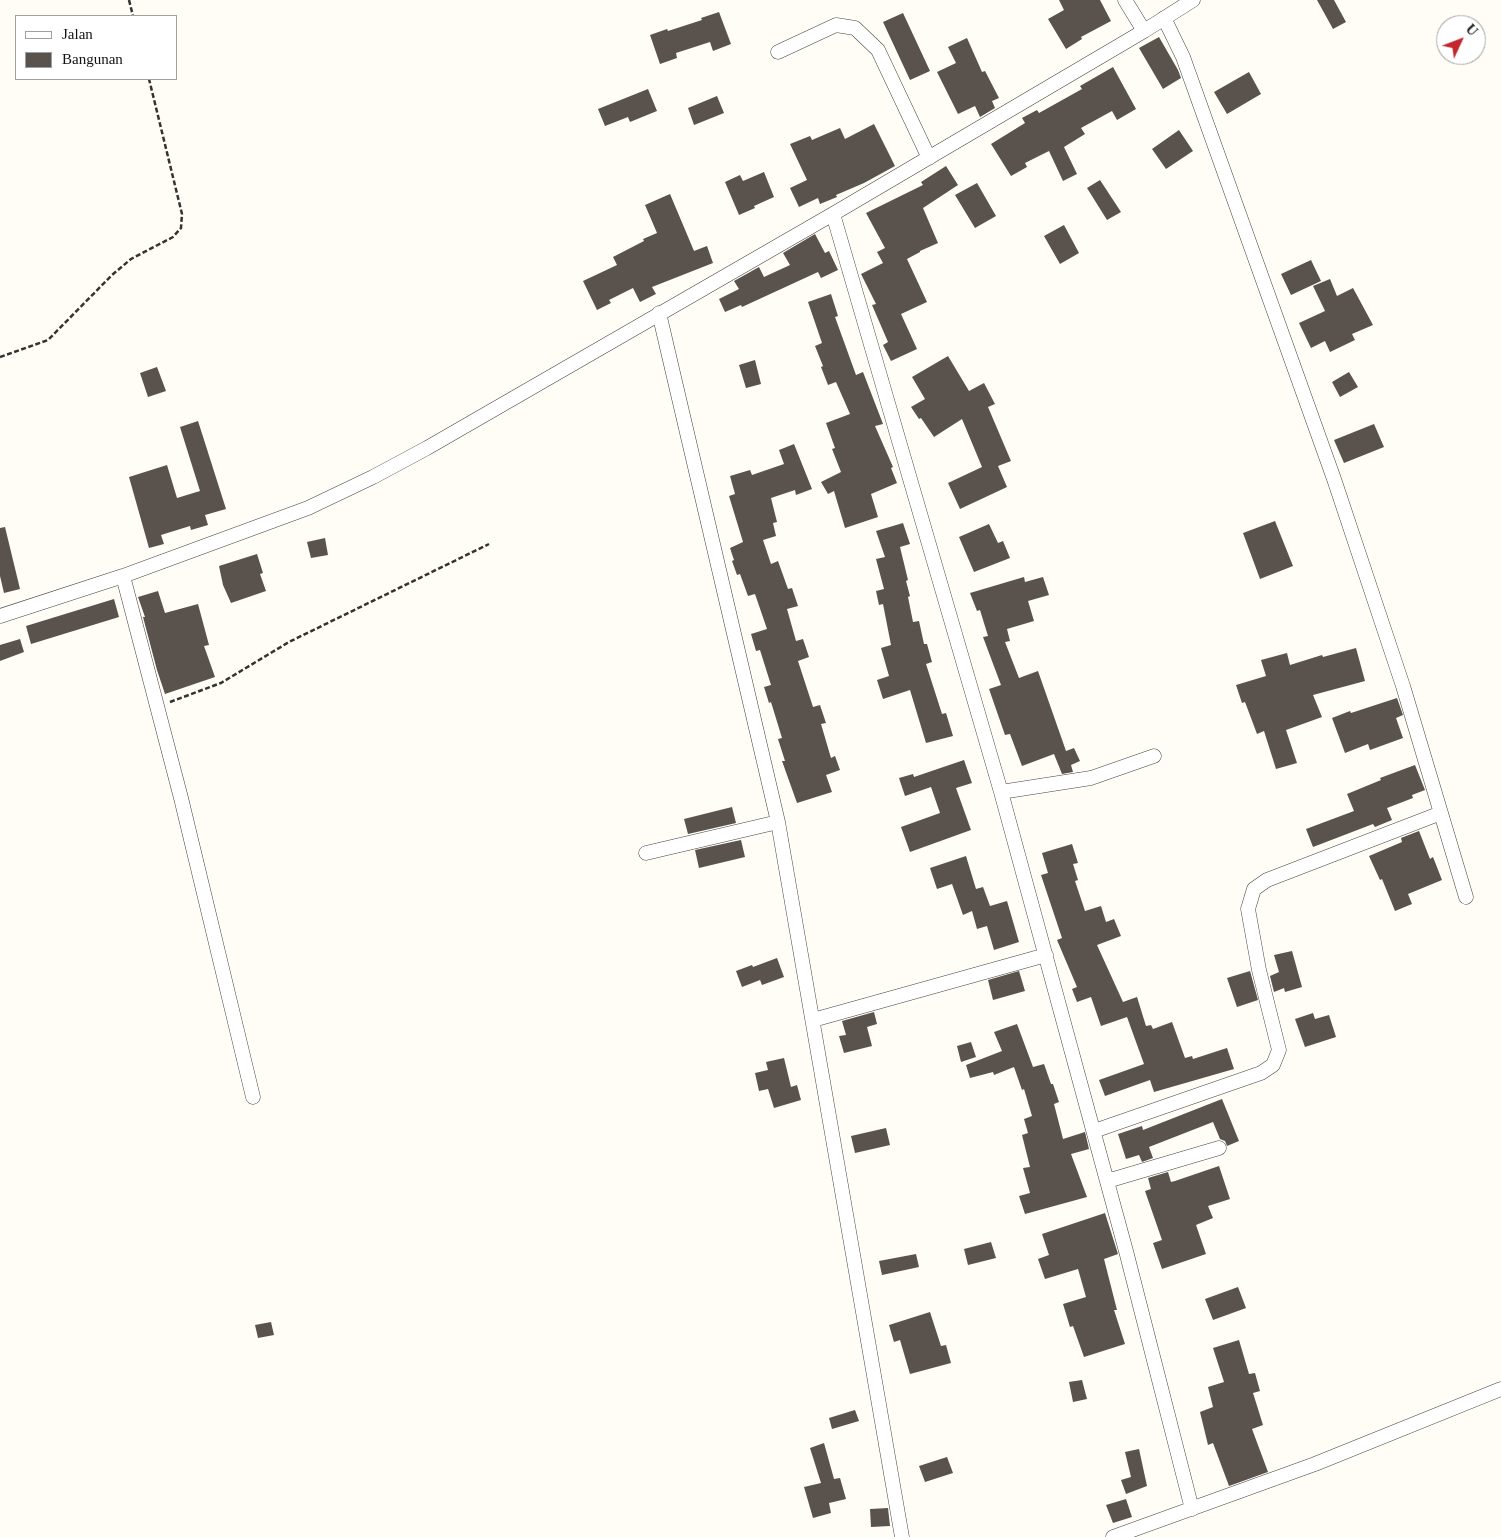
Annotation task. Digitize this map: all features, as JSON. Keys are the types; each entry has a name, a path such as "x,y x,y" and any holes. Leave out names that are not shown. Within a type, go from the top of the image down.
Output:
{"street":[{"path":"1126,0 1144,30"},
{"path":"0,616 123,576 308,508 373,477 427,448 833,214 1193,0"},
{"path":"1164,18 1183,57 1334,480 1403,686 1466,897"},
{"path":"778,52 836,25 855,28 878,50 928,158"},
{"path":"833,214 1001,792 1094,1131 1192,1508"},
{"path":"659,313 778,822 902,1537"},
{"path":"123,576 181,798 253,1097"},
{"path":"1001,792 1091,778 1154,756"},
{"path":"1094,1131 1261,1073 1273,1065 1279,1050 1248,910 1254,889 1267,880 1441,813"},
{"path":"646,853 778,822"},
{"path":"813,1020 1046,955"},
{"path":"1107,1181 1219,1148"},
{"path":"1113,1537 1315,1464 1501,1389"}],"path":[{"path":"129,0 133,15"},
{"path":"0,357 48,340 112,275 131,259 173,237 181,228 182,214 149,80"},
{"path":"156,706 221,683 289,642 489,544"}],"building":[{"path":"1059,0 1100,0 1111,21 1081,37 1082,39 1066,49 1048,19 1064,10"},
{"path":"1317,0 1334,0 1346,22 1333,29"},
{"path":"719,12 731,44 713,51 710,42 676,53 677,58 660,64 650,35 702,20 701,18"},
{"path":"903,13 930,71 910,80 883,22"},
{"path":"1159,37 1181,78 1163,89 1139,48"},
{"path":"967,38 982,72 985,71 999,98 992,101 995,108 980,117 975,106 958,114 937,72 956,63 948,47"},
{"path":"1113,67 1136,109 1117,120 1112,111 1081,128 1085,134 1064,147 1077,174 1063,181 1049,151 1025,163 1027,167 1011,176 991,144 1025,123 1022,118 1037,110 1039,113 1082,89 1080,86"},
{"path":"1249,72 1261,94 1227,114 1214,92"},
{"path":"648,89 657,111 630,122 628,117 605,126 598,109"},
{"path":"717,96 724,113 694,125 688,108"},
{"path":"874,124 895,166 864,183 836,195 837,197 820,204 818,198 799,207 790,188 807,180 790,144 810,136 812,140 840,128 845,139"},
{"path":"1179,130 1193,151 1166,169 1152,149"},
{"path":"946,166 958,185 923,208 938,243 907,259 927,302 901,314 917,349 891,361 883,345 888,342 872,305 876,304 861,274 883,263 877,252 885,248 866,213 923,185 921,182"},
{"path":"764,172 774,197 739,215 725,182 740,175 743,181"},
{"path":"1100,180 1121,212 1107,220 1087,188"},
{"path":"977,183 996,216 975,228 955,195"},
{"path":"670,194 694,251 707,246 713,263 652,287 656,294 640,302 633,288 609,300 611,303 597,310 583,281 617,265 613,257 657,233 645,205"},
{"path":"1064,225 1079,253 1060,264 1044,236"},
{"path":"815,234 825,253 829,251 838,270 821,278 818,272 742,307 741,305 725,312 719,299 739,289 734,281 759,267 764,277 790,265 783,253"},
{"path":"1311,260 1321,281 1291,295 1281,274"},
{"path":"1330,279 1337,296 1353,288 1373,325 1352,334 1355,340 1330,352 1325,341 1311,348 1299,323 1325,311 1313,286"},
{"path":"831,294 838,316 835,317 856,375 863,372 883,424 875,426 893,467 891,468 897,483 871,494 878,517 845,528 834,491 828,494 821,482 841,472 832,449 835,448 826,423 850,414 836,382 828,385 821,367 823,366 815,346 822,343 808,302"},
{"path":"948,356 969,391 984,383 995,404 988,407 1011,461 998,466 1007,487 960,509 948,483 982,467 962,419 934,437 911,407 925,399 912,377"},
{"path":"755,360 761,384 746,388 739,365"},
{"path":"157,367 166,391 148,397 140,373"},
{"path":"1349,372 1358,387 1340,397 1332,382"},
{"path":"198,421 226,509 205,515 208,525 191,530 190,526 161,535 164,544 149,548 129,477 167,465 177,498 200,491 180,427"},
{"path":"1374,424 1384,447 1344,463 1334,440"},
{"path":"794,444 812,489 796,495 795,490 771,498 777,522 773,523 776,536 763,540 771,564 778,561 788,589 792,588 798,606 787,609 796,641 803,639 809,657 798,661 813,707 820,705 826,723 821,724 831,758 835,756 840,770 826,775 832,792 797,803 782,761 785,761 778,739 782,738 771,702 769,703 764,687 771,685 760,650 756,651 751,634 767,629 755,594 748,596 740,574 737,575 732,561 734,560 730,548 743,542 729,496 735,494 730,476 750,470 752,475 784,464 779,450"},
{"path":"1275,521 1293,566 1260,579 1243,533"},
{"path":"903,523 910,544 900,547 908,580 906,581 913,622 919,621 924,644 927,644 932,662 926,664 942,714 946,713 953,736 926,743 910,690 883,699 877,680 889,676 881,648 891,645 883,604 879,605 876,591 884,589 876,559 885,557 876,531"},
{"path":"989,524 998,543 1003,541 1010,558 974,572 959,537"},
{"path":"5,527 20,589 4,593 0,576 0,528"},
{"path":"325,538 328,555 311,558 307,542"},
{"path":"257,554 263,573 260,574 266,591 231,603 223,585 219,566"},
{"path":"1024,577 1025,582 1043,577 1049,595 1028,601 1034,621 1007,629 1010,641 1005,642 1019,678 1038,671 1066,751 1074,748 1080,761 1071,765 1073,772 1062,774 1054,754 1022,766 1010,734 1005,735 989,689 1001,685 983,637 988,636 980,610 977,611 970,593"},
{"path":"158,591 165,613 198,604 209,645 204,646 215,677 165,694 138,597"},
{"path":"114,599 119,617 31,644 26,626"},
{"path":"20,639 24,652 0,661 0,645"},
{"path":"1356,648 1365,681 1313,695 1322,717 1286,730 1297,763 1276,769 1264,731 1257,734 1245,702 1242,703 1236,685 1266,676 1261,660 1287,653 1290,665 1322,655 1323,657"},
{"path":"1397,698 1403,715 1396,718 1403,738 1370,750 1368,744 1345,753 1332,718"},
{"path":"964,760 972,783 956,788 971,830 910,852 901,827 940,813 931,787 905,796 899,778 913,774 914,777"},
{"path":"1415,765 1425,790 1412,795 1413,798 1387,808 1392,820 1375,827 1373,824 1313,847 1306,829 1354,811 1347,794 1381,780 1380,778"},
{"path":"732,807 736,823 688,834 684,819"},
{"path":"1419,831 1430,859 1433,857 1442,880 1408,894 1412,904 1395,911 1382,879 1380,880 1369,856 1402,842 1401,838"},
{"path":"741,840 745,857 699,868 695,850"},
{"path":"1072,844 1078,863 1073,864 1078,880 1075,881 1085,911 1101,906 1106,922 1114,919 1121,936 1097,945 1123,1002 1137,997 1146,1026 1151,1025 1153,1029 1172,1022 1185,1058 1192,1056 1193,1059 1227,1048 1234,1069 1154,1092 1150,1080 1105,1096 1099,1080 1144,1064 1127,1017 1101,1026 1091,997 1077,1002 1072,989 1077,987 1057,940 1062,938 1041,875 1048,873 1042,853"},
{"path":"966,856 976,889 983,887 990,906 1007,901 1019,942 994,950 987,926 977,929 972,911 963,915 952,884 937,889 930,868"},
{"path":"1292,951 1302,987 1285,992 1284,988 1274,992 1270,976 1279,972 1274,955"},
{"path":"777,958 784,977 762,985 760,980 742,987 736,971"},
{"path":"1019,971 1025,991 993,1000 988,980"},
{"path":"1250,971 1258,1000 1237,1007 1227,978"},
{"path":"874,1012 877,1024 867,1027 872,1046 844,1053 839,1036 846,1035 842,1021"},
{"path":"1313,1013 1315,1019 1329,1015 1336,1037 1305,1047 1295,1019"},
{"path":"1017,1024 1033,1067 1044,1064 1051,1084 1053,1084 1059,1102 1054,1104 1063,1139 1085,1132 1089,1149 1071,1154 1087,1197 1025,1214 1019,1196 1030,1193 1023,1168 1030,1167 1022,1135 1028,1133 1024,1119 1032,1116 1024,1089 1022,1090 1014,1067 994,1075 993,1072 970,1078 966,1065 1002,1051 994,1032"},
{"path":"971,1042 976,1057 961,1062 957,1046"},
{"path":"784,1058 791,1087 797,1085 801,1100 774,1108 768,1089 759,1091 755,1073 768,1070 766,1062"},
{"path":"1222,1099 1239,1141 1227,1146 1225,1141 1220,1139 1213,1122 1149,1147 1153,1158 1142,1162 1139,1155 1126,1159 1118,1134 1142,1126 1143,1130"},
{"path":"886,1128 890,1145 855,1153 851,1136"},
{"path":"1219,1166 1230,1199 1208,1206 1213,1218 1196,1225 1206,1254 1162,1269 1153,1243 1162,1240 1145,1191 1151,1189 1148,1178 1168,1172 1171,1182"},
{"path":"1105,1213 1118,1254 1104,1259 1117,1310 1114,1310 1125,1344 1084,1357 1073,1326 1070,1327 1063,1304 1086,1297 1078,1269 1045,1279 1038,1259 1049,1255 1042,1234"},
{"path":"991,1242 996,1258 968,1265 964,1249"},
{"path":"916,1254 919,1267 882,1275 879,1261"},
{"path":"1238,1287 1246,1308 1213,1320 1205,1299"},
{"path":"930,1312 941,1346 946,1345 951,1363 910,1374 900,1340 894,1342 889,1325"},
{"path":"271,1322 274,1335 258,1338 255,1325"},
{"path":"1239,1340 1249,1374 1255,1373 1260,1391 1253,1393 1263,1425 1252,1429 1268,1472 1229,1486 1213,1443 1208,1445 1200,1412 1213,1407 1208,1387 1224,1382 1213,1348"},
{"path":"1082,1380 1087,1399 1073,1402 1069,1382"},
{"path":"855,1410 859,1421 832,1429 829,1418"},
{"path":"824,1443 834,1479 840,1478 846,1499 829,1503 831,1513 813,1518 804,1487 821,1483 810,1448"},
{"path":"1139,1449 1147,1486 1126,1494 1121,1480 1131,1477 1125,1452"},
{"path":"947,1457 953,1473 925,1482 919,1466"},
{"path":"1126,1499 1132,1517 1113,1523 1106,1505"},
{"path":"888,1508 890,1526 871,1527 870,1509"}]}
